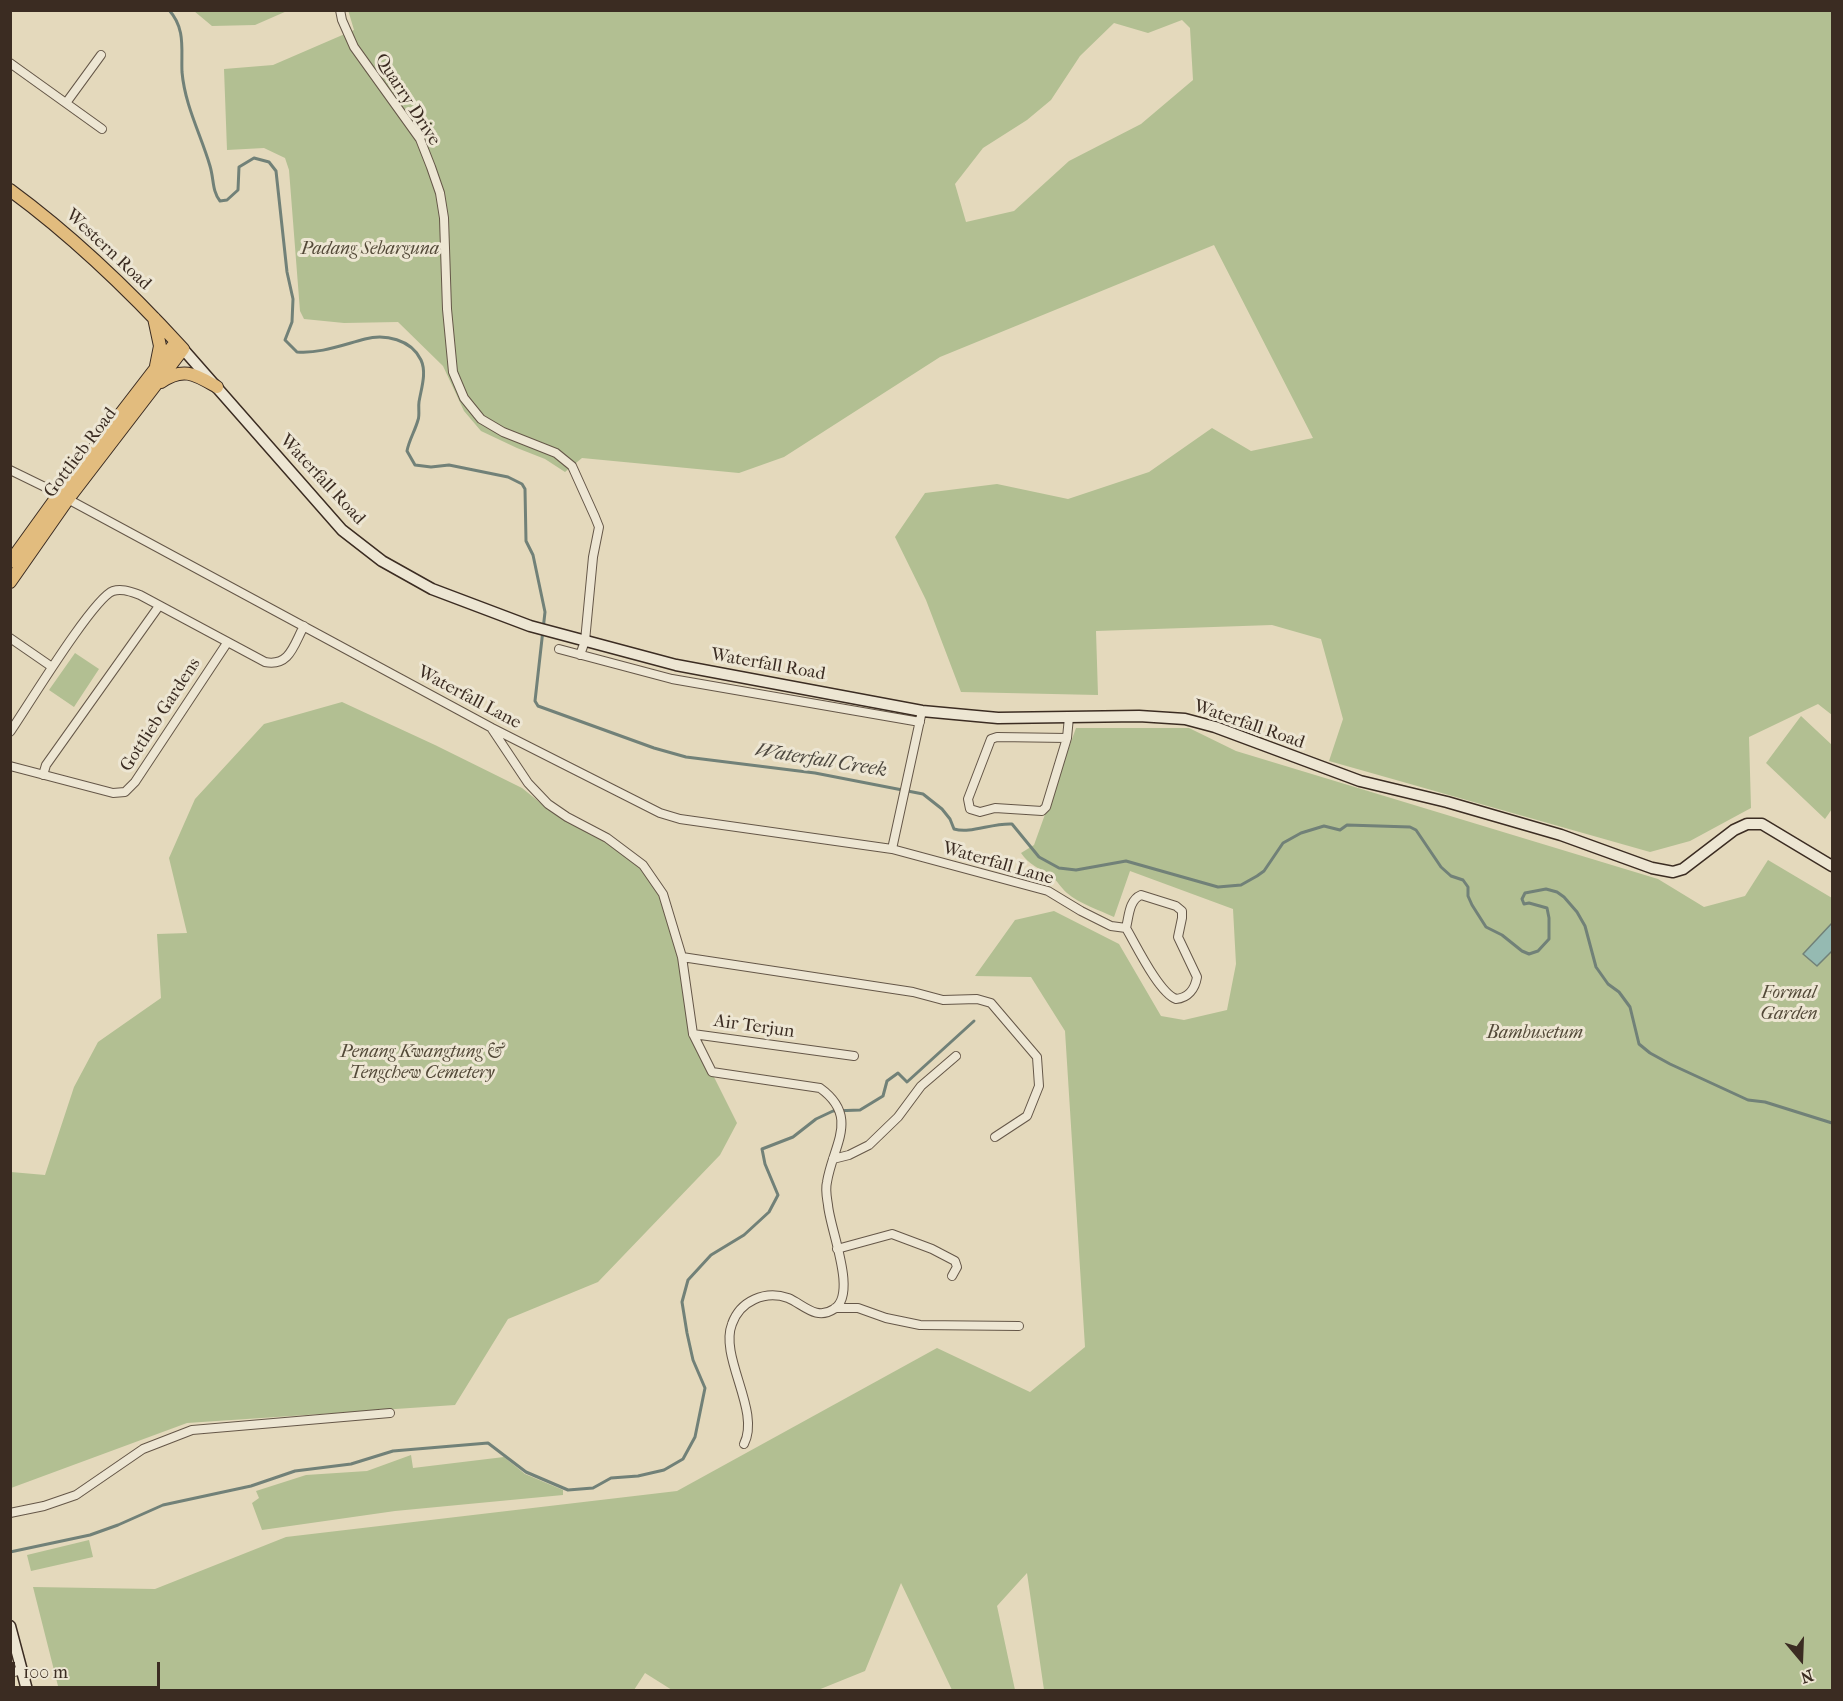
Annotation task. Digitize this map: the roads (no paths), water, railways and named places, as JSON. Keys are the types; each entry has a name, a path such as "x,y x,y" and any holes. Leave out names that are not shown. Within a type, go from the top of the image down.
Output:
{"main road":[{"name":"Western Road","path":"10,190 58,227 122,284 180,345"},
{"path":"153,317 160,346 155,370"},
{"name":"Gottlieb Road","path":"10,582 63,497 155,370 180,345"},
{"name":"Gottlieb Road","path":"10,562 153,388 180,345"},
{"path":"153,388 169,376 183,373 199,377 217,387"}],"street":[{"name":"Quarry Drive","path":"340,10 354,47 420,140 440,193 444,218 447,309 453,372 464,398 481,419 503,432 556,453 572,466 599,527 593,557 585,641 580,655"},
{"path":"66,103 101,55"},
{"path":"10,63 102,129"},
{"name":"Waterfall Road","path":"180,345 311,496 350,536 382,561 432,589 530,626 682,666 798,686 921,717 1139,716 1195,722 1360,781 1447,802 1561,835 1652,868 1673,872 1683,869 1725,835 1747,824 1762,824 1833,866"},
{"name":"Waterfall Lane","path":"10,470 492,728 660,813 680,819 892,849 1048,891 1111,926 1126,928"},
{"path":"10,732 52,667 106,595 115,590 125,590 264,662 274,664 283,661 289,654 304,626"},
{"path":"43,775 46,765 159,606"},
{"path":"10,638 52,667"},
{"name":"Gottlieb Gardens","path":"10,766 113,793 125,792 131,788 227,643"},
{"path":"559,649 672,679 921,717 892,849"},
{"path":"1067,738 992,737 968,799 970,809 974,812 995,808 1037,812 1044,809 1067,738 1069,717"},
{"name":"Air Terjun","path":"492,728 528,783 548,804 607,838 643,865 663,894 682,957 693,1034 854,1056"},
{"path":"1145,895 1179,908 1183,915 1178,937 1197,977 1191,993 1180,999 1172,998 1167,994 1126,928 1132,902 1137,896 1145,895"},
{"path":"682,957 913,992 943,1000 977,999 991,1003 1037,1057 1039,1086 1027,1116 995,1137"},
{"path":"693,1034 712,1072 820,1088 832,1098 841,1114 841,1136 826,1185 829,1219 837,1249 844,1294 841,1302 829,1312 811,1312 791,1299 773,1296 754,1299 739,1310 731,1327 729,1343 741,1385 746,1417 748,1431 744,1444"},
{"path":"833,1159 849,1155 869,1144 898,1117 921,1086 956,1056"},
{"path":"837,1249 892,1234 932,1249 955,1261 957,1267 952,1276"},
{"path":"844,1294 858,1308"},
{"path":"835,1308 858,1308 886,1318 920,1325 1019,1326"},
{"path":"10,1513 44,1506 76,1495 143,1449 192,1430 390,1413"},
{"path":"10,1626 16,1671 27,1690"}],"water":[{"path":"1832,923 1832,951 1817,966 1803,954"}],"waterway":[{"name":"Waterfall Creek","path":"169,10 178,24 186,97 210,166 217,197 220,201 227,200 238,190 239,167 254,158 269,162 276,171 287,272 293,299 292,322 285,340 297,352 314,352 381,337 397,340 411,347 421,360 424,370 419,418 407,451 415,465 431,467 449,465 508,477 522,484 525,489 526,541 533,555 545,612 535,701 538,706 654,748 686,757 815,773 923,794 942,809 954,829 967,830 1012,824 1039,857 1059,868 1076,870 1126,861 1218,887 1241,885 1264,871 1283,843 1301,833 1324,826 1340,830 1347,825 1410,827 1416,830 1441,867 1451,876 1463,880 1468,887 1468,896 1472,905 1486,927 1502,935 1522,951 1529,954 1538,951 1549,939 1547,908 1529,903 1524,904 1522,899 1525,893 1546,889 1564,897 1585,926 1596,967 1608,984 1619,992 1630,1007 1639,1044 1650,1053 1748,1100 1765,1102 1832,1123"},
{"path":"10,1552 90,1535 163,1505 251,1486 295,1471 351,1464 393,1451 488,1443 526,1472 568,1490 593,1488 611,1478 638,1476 664,1470 683,1459 695,1437 705,1388 693,1360 682,1302 688,1280 711,1255 744,1235 769,1212 778,1195 765,1164 762,1149 793,1137 816,1119 833,1111 860,1110 883,1096 887,1081 898,1073 907,1082 974,1021"}],"park label":[{"name":"Padang Sebarguna","path":"370,250"},
{"name":"Formal Garden","path":"1789,1004"},
{"name":"Bambusetum","path":"1535,1034"},
{"name":"Penang Kwangtung & Tengchew Cemetery","path":"422,1063"}]}
